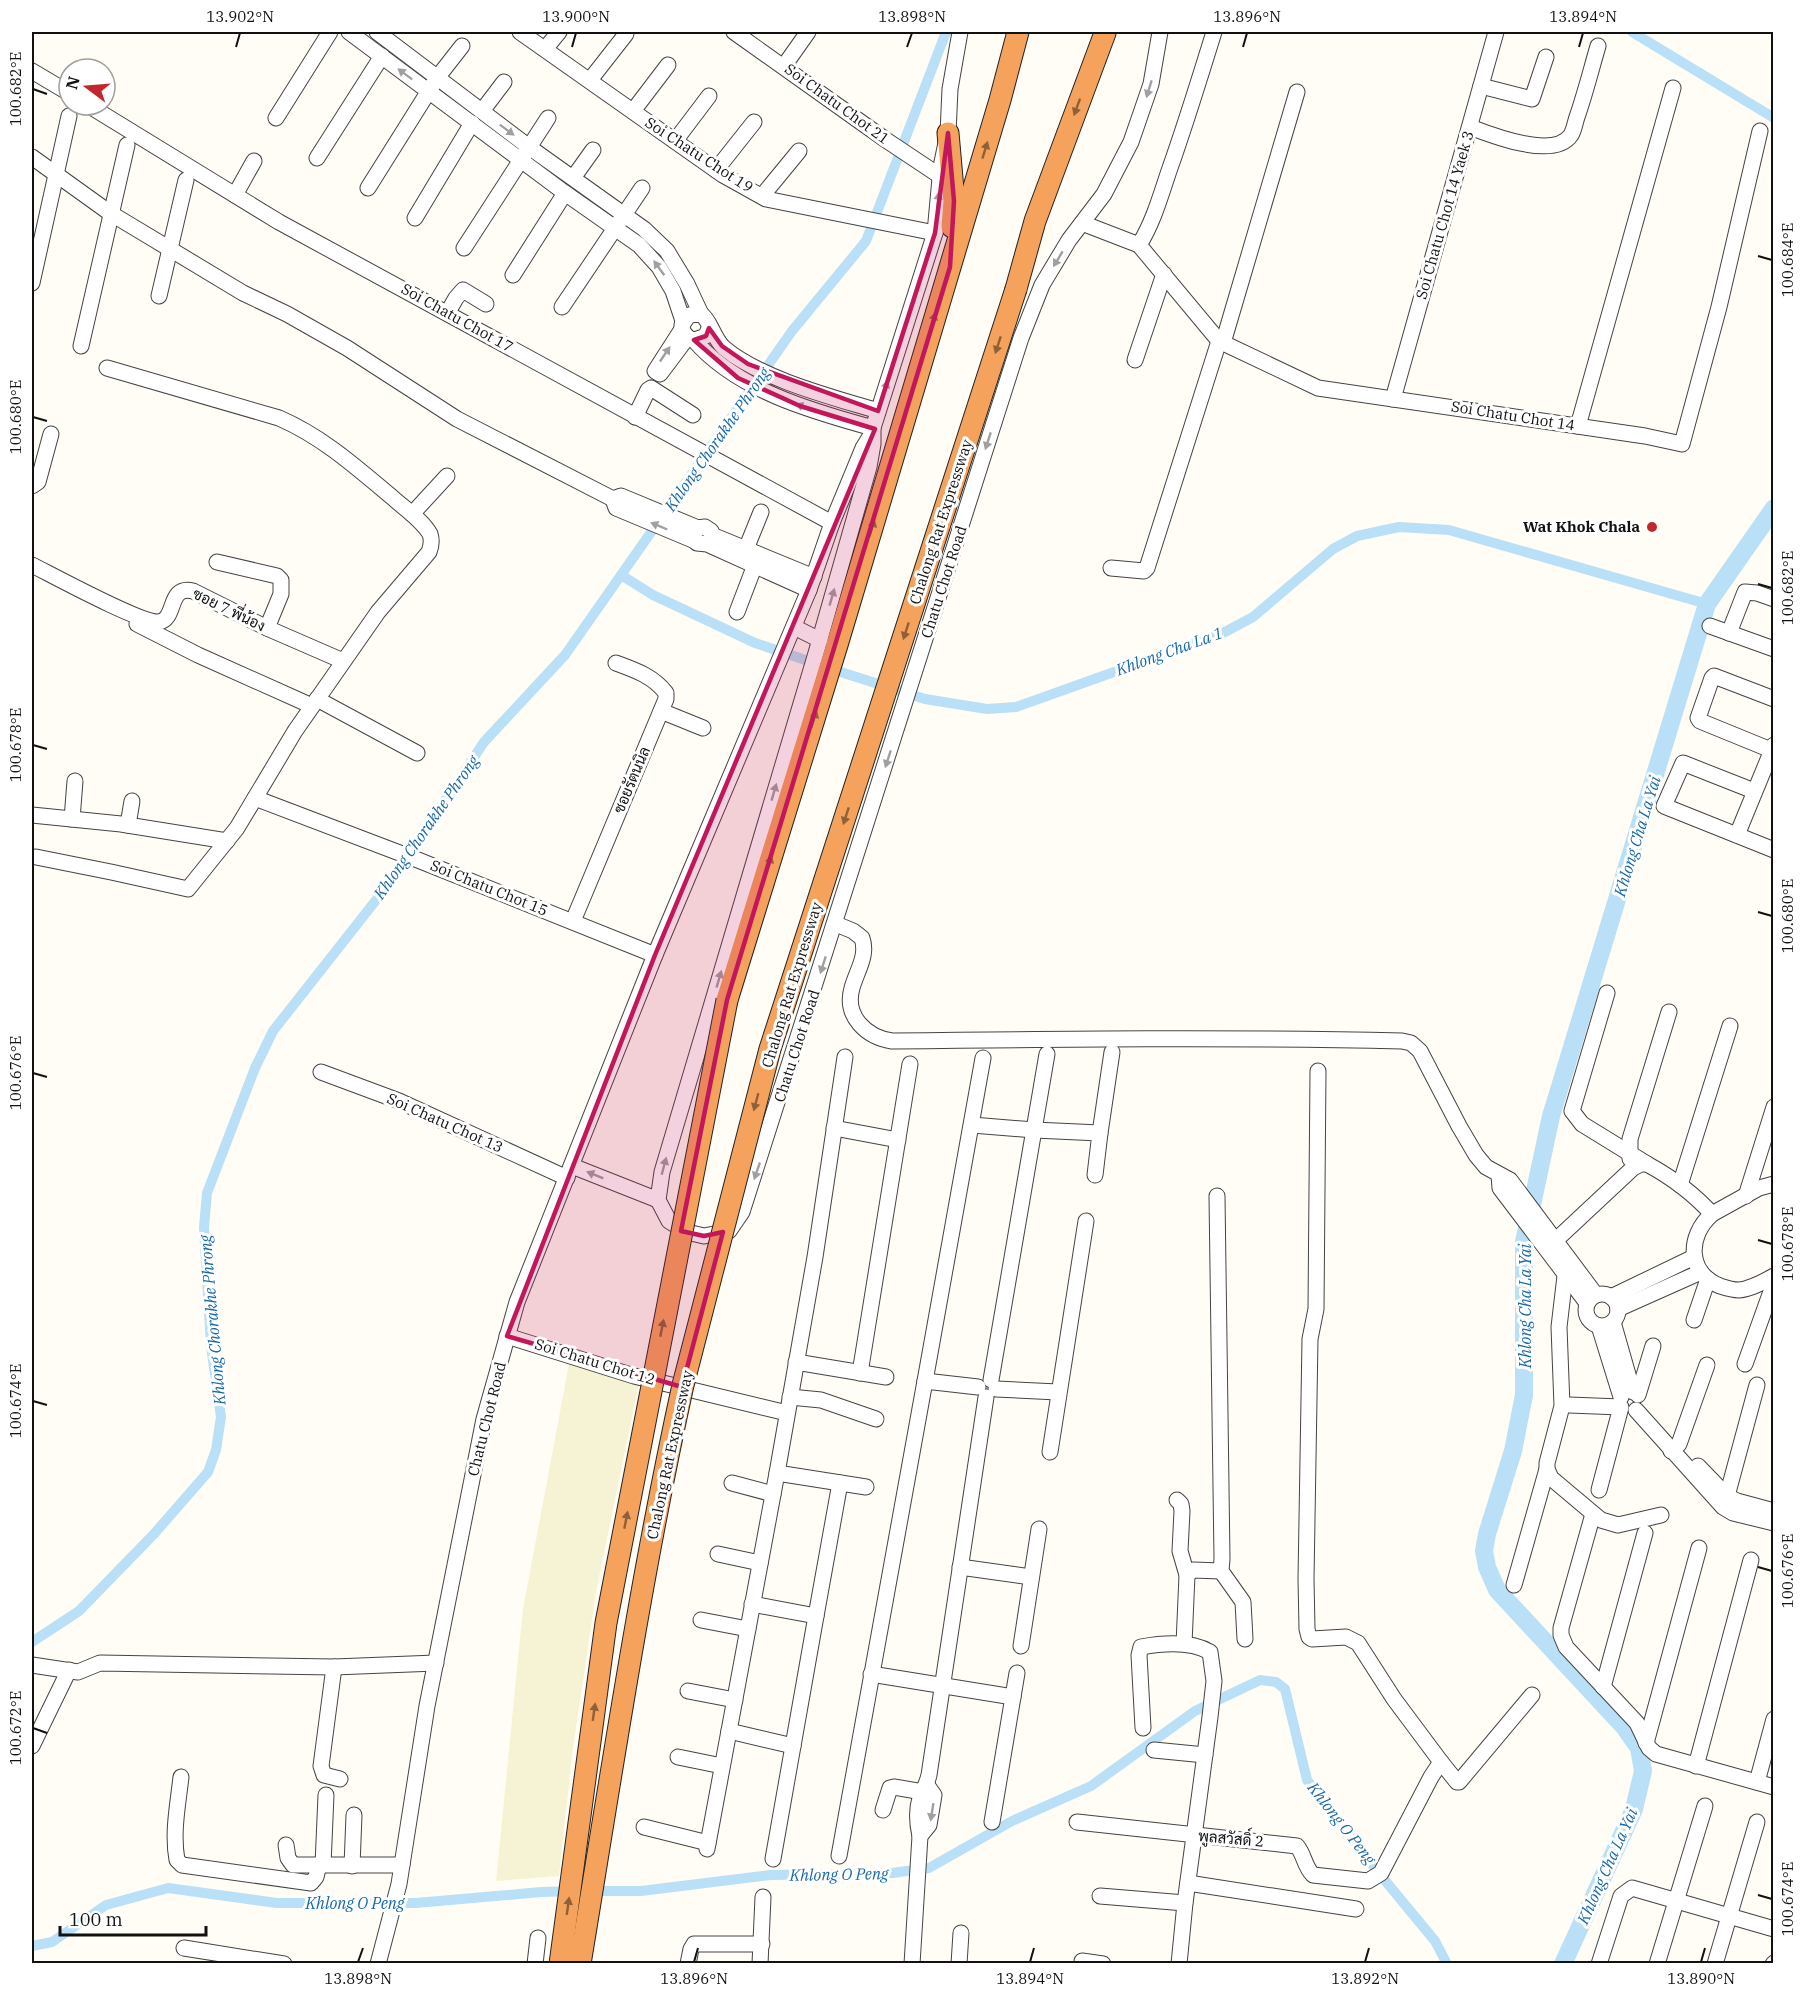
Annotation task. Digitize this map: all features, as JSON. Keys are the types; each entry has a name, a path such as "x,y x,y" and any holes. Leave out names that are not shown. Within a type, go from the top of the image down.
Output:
{"highway":[{"name":"Chalong Rat Expressway","path":"560,1964 606,1623 719,1032 793,787 824,646 950,267 1018,32"},
{"name":"Chalong Rat Expressway","path":"580,1964 636,1620 673,1430 767,1060 1016,290 1035,221 1104,33"},
{"path":"948,133 954,201 950,267"}],"street":[{"path":"276,118 330,32"},
{"path":"349,32 428,92 477,117"},
{"path":"377,32 394,37 477,117 525,153 565,193 639,245 659,267 674,291 687,332 706,353 743,381 872,431"},
{"name":"Soi Chatu Chot 19","path":"520,32 716,170 762,196 800,207 935,233"},
{"path":"545,49 558,32"},
{"name":"Soi Chatu Chot 21","path":"734,32 940,176"},
{"path":"784,66 808,32"},
{"name":"Chatu Chot Road","path":"378,1964 399,1884 436,1663 484,1419 517,1302 655,956 773,678 812,583 832,523 872,431 935,233 940,176 948,133 950,89 960,32"},
{"name":"Chatu Chot Road","path":"658,1200 669,1221 687,1232 704,1236 729,1231 742,1212 836,924 1021,338 1042,285 1069,240 1104,194 1131,142 1152,84 1160,32"},
{"path":"1139,245 1147,233 1157,207 1214,32"},
{"name":"Soi Chatu Chot 14 Yaek 3","path":"1393,399 1496,32"},
{"path":"590,80 626,34"},
{"path":"368,188 437,78 462,46"},
{"path":"1470,127 1528,146 1562,142 1571,135 1598,46"},
{"path":"317,158 382,57"},
{"path":"1481,86 1532,99 1546,57"},
{"path":"633,111 668,64"},
{"path":"32,71 57,86"},
{"path":"415,218 477,117 504,82"},
{"path":"1578,426 1673,88"},
{"path":"1111,568 1144,571 1147,568 1221,342 1297,92"},
{"path":"675,141 709,96"},
{"path":"32,283 69,117"},
{"name":"Soi Chatu Chot 17","path":"108,117 279,222 832,523"},
{"path":"464,248 548,118"},
{"path":"716,170 754,122"},
{"name":"Soi Chatu Chot 14","path":"1082,223 1139,245 1221,342 1318,388 1644,436 1682,444 1719,308 1760,131"},
{"path":"81,346 126,146"},
{"path":"573,178 593,150"},
{"path":"762,196 799,151"},
{"path":"525,153 573,178 644,229 667,251 687,284 701,314 707,320 709,328 722,346 753,366 814,391 878,411"},
{"path":"32,158 110,213 243,293 287,314 347,348 457,419 613,499 621,496 637,510 753,556 812,583"},
{"path":"235,195 254,161"},
{"path":"159,296 186,180"},
{"path":"562,307 642,188"},
{"path":"513,275 565,193"},
{"path":"1135,360 1164,274"},
{"path":"447,312 463,290 489,299 472,326"},
{"path":"687,332 689,315 701,314"},
{"path":"687,332 702,338 709,328"},
{"path":"36,857 188,889 227,841 282,750 378,612 429,552 430,536 412,514 341,454 303,428 279,418 107,368"},
{"path":"635,417 651,388 693,415"},
{"name":"Chatu Chot Road","path":"824,646 869,467 873,444 872,431"},
{"path":"32,486 38,482 51,434"},
{"path":"412,514 447,477"},
{"path":"736,612 753,556 761,512"},
{"path":"217,562 277,576 281,580 281,594 267,628"},
{"name":"ซอย 7 พี่น้อง","path":"32,565 122,610 160,622 166,618 180,592 186,589 193,591 267,628 343,661"},
{"path":"1729,633 1744,592 1757,593 1773,599"},
{"path":"137,624 198,655 315,703 417,753"},
{"path":"1710,626 1773,648"},
{"path":"791,633 824,646"},
{"name":"ซอยรัตนนิล","path":"573,921 666,699 664,690 648,676 616,663"},
{"path":"1737,835 1772,747 1700,721 1698,718 1714,676 1773,699"},
{"path":"658,1200 662,1172 815,687"},
{"path":"661,711 703,728"},
{"path":"1754,791 1685,763 1680,766 1664,806 1773,850"},
{"path":"72,819 75,780"},
{"name":"Soi Chatu Chot 15","path":"255,798 573,921 655,956"},
{"path":"128,825 132,801"},
{"path":"32,815 128,825 227,841"},
{"path":"836,924 853,931 862,938 864,955 852,990 853,1010 859,1024 866,1032 882,1040 1182,1038 1402,1041 1411,1043 1420,1051 1476,1155 1503,1181 1539,1230 1565,1276 1601,1309"},
{"path":"1607,993 1572,1111 1582,1124 1680,1185 1712,1214"},
{"path":"1627,1174 1630,1139 1669,1012"},
{"path":"1680,1185 1730,1026"},
{"path":"1095,1175 1112,1052"},
{"path":"912,1964 920,1840 916,1820 925,1788 988,1388 1047,1054"},
{"path":"644,1827 707,1846 777,1473 845,1057"},
{"path":"839,1856 983,1058"},
{"path":"860,1373 910,1064"},
{"path":"1318,1071 1316,1309 1310,1339 1307,1460 1307,1629 1309,1637 1312,1639 1346,1637 1358,1643 1394,1700 1457,1782 1532,1695"},
{"name":"Soi Chatu Chot 13","path":"321,1072 399,1101 569,1172 658,1200"},
{"path":"1746,1196 1773,1107"},
{"path":"972,1125 1100,1133"},
{"path":"834,1128 898,1140"},
{"path":"1556,1240 1627,1174 1641,1164 1647,1164"},
{"path":"1773,1184 1759,1188 1705,1220 1696,1236 1694,1257 1704,1276 1722,1287 1737,1290 1753,1286 1773,1276"},
{"path":"1217,1196 1221,1570 1242,1602 1245,1639"},
{"path":"1050,1452 1086,1221"},
{"path":"1539,1230 1556,1240 1601,1309 1631,1401 1733,1513 1773,1523"},
{"path":"1601,1309 1694,1257"},
{"path":"1514,1585 1562,1407 1560,1317 1565,1276"},
{"path":"1560,1317 1601,1309 1704,1276"},
{"path":"1694,1320 1704,1276"},
{"path":"1745,1364 1773,1283"},
{"name":"Soi Chatu Chot 12","path":"507,1336 634,1376 787,1413"},
{"path":"1599,1490 1653,1346"},
{"path":"796,1362 886,1377"},
{"path":"1675,1448 1707,1365"},
{"path":"926,1381 988,1388 1058,1392"},
{"path":"1723,1501 1757,1385"},
{"path":"790,1397 821,1400 876,1419"},
{"path":"1569,1405 1631,1401"},
{"path":"1547,1469 1556,1482 1601,1520 1618,1525 1661,1515"},
{"path":"777,1473 866,1486"},
{"path":"773,1859 840,1482"},
{"path":"732,1483 773,1494"},
{"path":"1177,1500 1181,1504 1182,1511 1180,1551 1186,1575 1184,1644"},
{"path":"1723,1501 1737,1501 1773,1512"},
{"path":"1593,1514 1561,1628 1566,1647 1637,1723 1646,1743 1656,1754 1773,1787"},
{"path":"1021,1646 1039,1529"},
{"path":"1603,1687 1645,1533"},
{"path":"1646,1743 1699,1548"},
{"path":"718,1554 760,1563"},
{"path":"1696,1766 1751,1560"},
{"path":"960,1567 1031,1577"},
{"path":"1186,1575 1193,1570 1221,1570"},
{"path":"752,1604 816,1616"},
{"path":"701,1620 748,1629"},
{"path":"1143,1728 1140,1649 1184,1644 1210,1652 1214,1681 1179,1964"},
{"path":"32,1665 78,1672 100,1663 334,1666 436,1663"},
{"path":"334,1666 321,1766 324,1775 340,1779"},
{"path":"32,1746 69,1670"},
{"path":"872,1674 1013,1697"},
{"path":"992,1822 1017,1674"},
{"path":"688,1691 735,1700"},
{"path":"1757,1782 1773,1719"},
{"path":"729,1731 793,1746"},
{"path":"1154,1750 1205,1755"},
{"path":"678,1757 722,1766"},
{"name":"พูลสวัสดิ์ 2","path":"1077,1822 1297,1846 1304,1854 1307,1867 1312,1875 1374,1877 1441,1762"},
{"path":"181,1777 176,1830 177,1860 182,1864 311,1883 321,1865 326,1795"},
{"path":"883,1810 890,1788 925,1788"},
{"path":"1657,1964 1705,1806"},
{"path":"352,1866 354,1815"},
{"path":"1715,1964 1757,1822"},
{"path":"286,1845 288,1858 293,1865 402,1865"},
{"path":"1188,1883 1356,1909"},
{"path":"1599,1964 1623,1892 1632,1888 1773,1929"},
{"path":"1100,1896 1185,1903"},
{"path":"760,1964 763,1897"},
{"path":"959,1964 961,1932"},
{"path":"535,1964 538,1938"},
{"path":"688,1964 694,1944 762,1944"},
{"path":"184,1948 284,1964"},
{"path":"1082,1961 1103,1964"}],"highlighted area":[{"path":"948,133 954,201 950,267 727,1000 681,1231 704,1236 723,1232 682,1387 507,1336 655,955 875,429 800,406 738,378 694,340 706,336 709,328 722,346 748,364 878,411 935,233"}],"shaded area":[{"path":"569,1364 639,1383 596,1592 572,1755 559,1876 496,1881 523,1609"}],"waterway":[{"name":"Khlong Chorakhe Phrong","path":"32,1642 79,1611 154,1534 208,1472 216,1450 221,1417 211,1346 204,1227 207,1193 255,1068 273,1031 395,876 484,742 565,655 792,331 866,241 946,32"},
{"path":"1632,32 1774,118"},
{"name":"Khlong Cha La Yai","path":"1563,1964 1634,1809 1643,1771 1639,1748 1625,1728 1497,1590 1487,1567 1484,1551 1487,1534 1513,1451 1524,1395 1524,1242 1551,1116 1707,604 1774,508"},
{"name":"Khlong Cha La 1","path":"621,575 653,595 755,643 925,699 987,709 1016,707 1223,633 1253,617 1333,549 1357,536 1399,527 1449,530 1707,604"},
{"name":"Khlong O Peng","path":"589,1891 641,1891 770,1875 892,1873 929,1868 1012,1821 1091,1786 1195,1711 1260,1680 1276,1682 1285,1689 1307,1780 1435,1941 1447,1964"},
{"name":"Khlong O Peng","path":"32,1946 52,1942 106,1905 168,1888 277,1903 416,1903 574,1891"}],"place":[{"name":"Wat Khok Chala","path":"1652,527"}]}
